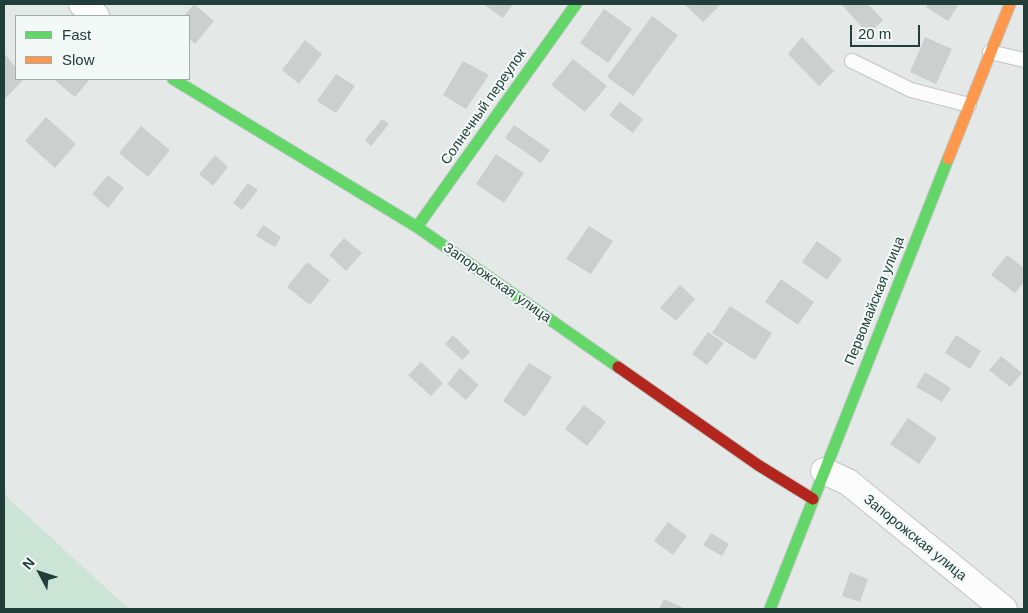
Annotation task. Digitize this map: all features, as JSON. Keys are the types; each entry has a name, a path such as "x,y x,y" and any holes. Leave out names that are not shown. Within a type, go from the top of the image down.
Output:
{"street":[{"path":"82,4 95,15"},
{"name":"Солнечный переулок","path":"417,227 576,4"},
{"name":"Первомайская улица","path":"770,609 1010,4"},
{"name":"Запорожская улица","path":"175,80 417,227 758,465 813,499"},
{"name":"Запорожская улица","path":"824,471 848,482 1004,609"}],"lane":[{"path":"990,52 1024,60"},
{"path":"852,60 911,90 969,105"}],"green space":[{"path":"4,491 9,499 129,609 4,609"}],"building":[{"path":"194,4 214,21 195,44 190,40 190,15 185,15"},
{"path":"483,4 513,4 503,18"},
{"path":"684,4 721,4 703,22"},
{"path":"841,4 868,4 883,20 868,34"},
{"path":"928,4 955,4 958,6 948,21 926,7"},
{"path":"604,9 632,29 608,63 580,43"},
{"path":"652,16 678,35 633,96 607,77"},
{"path":"802,37 834,71 819,86 788,54"},
{"path":"925,37 952,49 936,84 910,72"},
{"path":"305,40 322,54 299,84 282,70"},
{"path":"4,53 15,67 15,80 23,80 4,100"},
{"path":"573,59 607,86 585,112 551,85"},
{"path":"463,61 489,75 466,109 443,95"},
{"path":"336,74 355,86 336,113 317,101"},
{"path":"54,80 89,80 75,97"},
{"path":"620,102 643,119 633,133 609,115"},
{"path":"46,117 76,144 55,168 25,141"},
{"path":"382,119 389,124 371,146 365,140"},
{"path":"514,125 550,150 541,163 505,138"},
{"path":"141,126 170,150 148,177 119,153"},
{"path":"496,154 524,173 504,203 476,184"},
{"path":"215,155 228,167 213,186 199,174"},
{"path":"108,175 124,188 108,208 92,194"},
{"path":"248,183 258,190 242,210 233,203"},
{"path":"263,225 281,237 275,247 256,236"},
{"path":"589,226 613,241 591,274 566,259"},
{"path":"344,238 362,253 346,271 329,255"},
{"path":"817,241 842,259 827,280 802,262"},
{"path":"1007,255 1024,268 1024,282 1015,293 991,275"},
{"path":"307,262 330,280 310,305 287,287"},
{"path":"781,279 814,302 798,325 765,302"},
{"path":"680,285 695,299 676,321 660,308"},
{"path":"730,306 772,333 755,360 712,333"},
{"path":"708,332 724,343 707,365 692,354"},
{"path":"453,335 470,352 462,360 445,344"},
{"path":"956,335 981,351 970,369 945,353"},
{"path":"1001,356 1022,373 1010,387 989,370"},
{"path":"421,362 443,383 431,396 408,375"},
{"path":"529,363 552,377 525,417 503,401"},
{"path":"460,368 479,385 466,400 447,384"},
{"path":"925,372 951,388 942,402 916,387"},
{"path":"584,405 606,422 587,446 565,429"},
{"path":"908,418 937,438 919,464 890,444"},
{"path":"668,522 687,536 673,555 654,541"},
{"path":"711,533 729,544 722,556 703,545"},
{"path":"850,572 868,579 860,602 842,596"},
{"path":"664,599 686,609 659,609"}],"traffic: fast":[{"path":"417,227 576,4"},
{"path":"175,80 417,227 618,367"},
{"path":"770,609 948,159"}],"traffic: slow":[{"path":"948,159 1010,4"}],"traffic: jam":[{"path":"618,367 758,465 813,499"}]}
